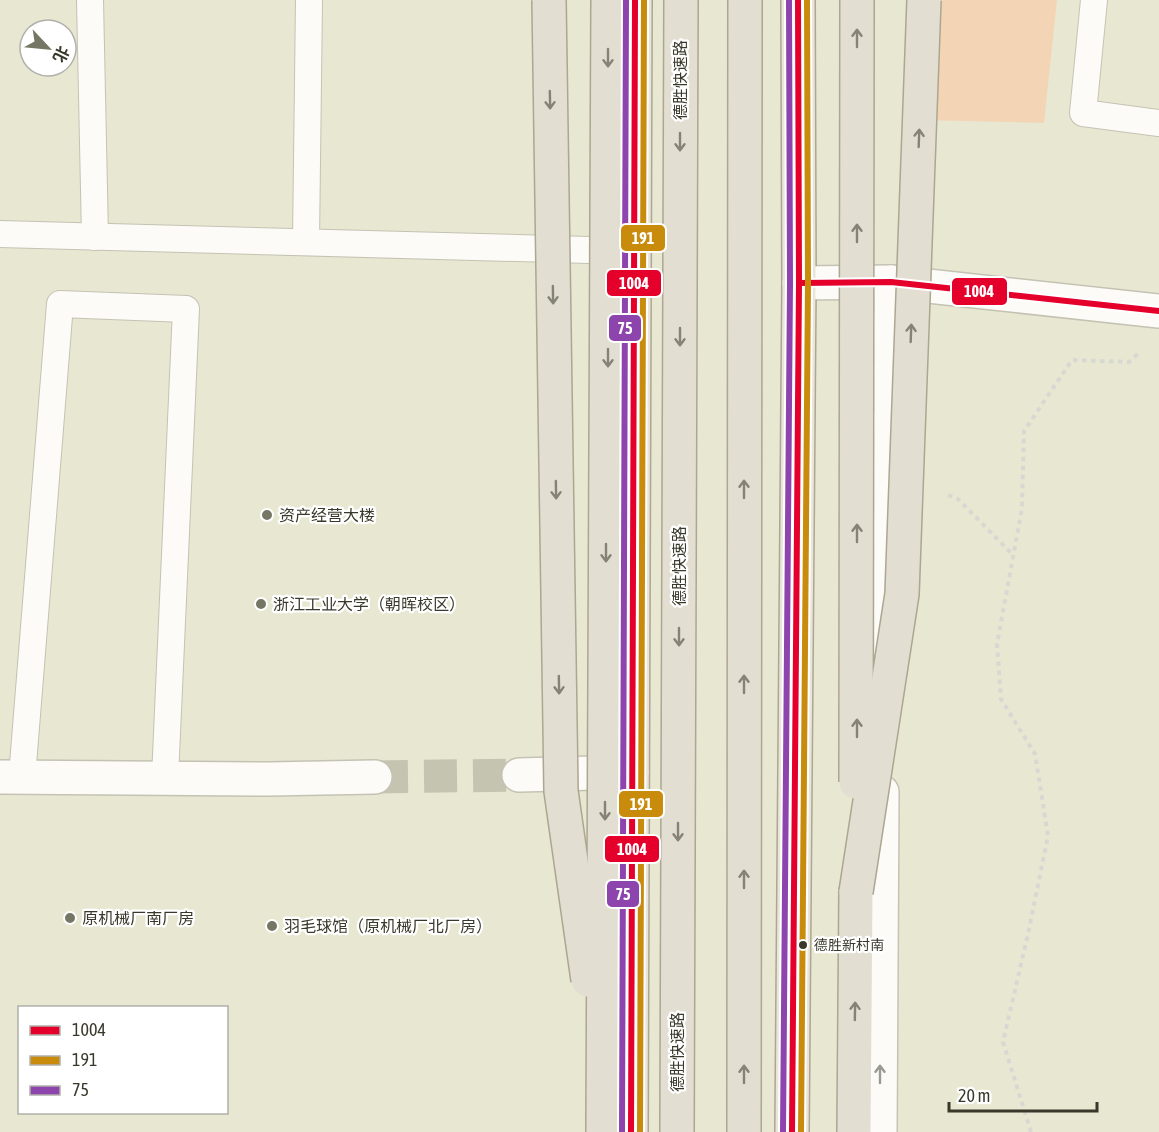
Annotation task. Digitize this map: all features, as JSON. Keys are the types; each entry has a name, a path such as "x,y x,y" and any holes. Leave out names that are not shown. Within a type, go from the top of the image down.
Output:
{"highway":[{"path":"549,0 561,791 604,1092"},
{"path":"603,1132 608,0"},
{"name":"德胜快速路","path":"677,1132 681,0"},
{"path":"744,1132 745,0"},
{"path":"854,1132 857,0"},
{"path":"856,892 902,594 924,0"}],"main road":[{"path":"631,1132 635,0"},
{"path":"792,1132 799,283 798,0"}],"street":[{"path":"880,1132 881,799 891,282"},
{"path":"799,283 891,282 1159,310"},
{"path":"519,775 632,772"},
{"path":"11,777 375,777"}],"lane":[{"path":"90,0 95,237"},
{"path":"306,242 309,0"},
{"path":"1094,0 1083,113 1159,123"},
{"path":"0,234 635,251"},
{"path":"11,777 60,304 186,309 165,778"}],"path":[{"path":"1031,1132 1003,1042 1048,836 1035,754 1001,699 996,644 1022,508 1024,431 1072,360 1129,362 1144,349"},
{"path":"887,471 958,499 1013,555"}],"shaded area":[{"path":"917,0 1057,0 1044,123 921,120"}],"tunnel":[{"path":"375,777 519,775"}],"transit line":[{"name":"75","path":"622,1132 626,0"},
{"name":"1004","path":"631,1132 635,0"},
{"name":"191","path":"640,1132 644,0"},
{"name":"75","path":"783,1132 790,283 789,0"},
{"name":"1004","path":"792,1132 799,283 798,0"},
{"name":"191","path":"801,1132 808,283 807,0"},
{"name":"1004","path":"799,283 891,282 1159,311"}],"place":[{"name":"资产经营大楼","path":"267,515"},
{"name":"浙江工业大学（朝晖校区）","path":"261,604"},
{"name":"原机械厂南厂房","path":"70,918"},
{"name":"羽毛球馆（原机械厂北厂房）","path":"272,926"},
{"name":"德胜新村南","path":"803,945"}]}
